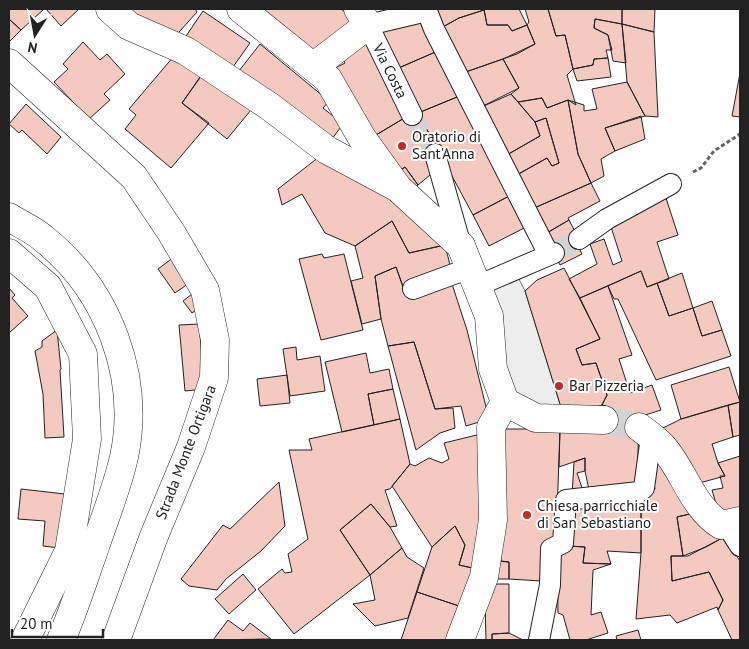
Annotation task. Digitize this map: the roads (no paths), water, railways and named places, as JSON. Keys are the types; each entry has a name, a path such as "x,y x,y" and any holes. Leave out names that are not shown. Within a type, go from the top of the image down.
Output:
{"main road":[{"path":"110,9 129,26 186,51 269,106 327,150 398,188"},
{"path":"241,9 328,79 362,138 398,188 469,267 489,316 493,369 505,402 536,418 604,420"},
{"path":"313,67 363,17"},
{"name":"Strada Monte Ortigara","path":"9,63 134,177 171,232 206,290 215,340 214,378 191,447 116,640"},
{"path":"9,217 44,239 74,268 99,304 117,339 126,383 128,417 124,455 114,492 61,640"},
{"path":"9,253 48,287 83,354 87,439 69,551 25,640"},
{"path":"460,640 484,577 493,520 492,428 505,402"},
{"path":"645,432 663,447 690,492 715,521 736,530"},
{"path":"104,640 129,604"}],"street":[{"path":"363,17 427,12 434,29 551,254 469,267 412,289"},
{"name":"Via Costa","path":"363,17 412,115"},
{"path":"435,154 469,267"},
{"path":"579,239 607,218 671,184"},
{"path":"539,640 550,584 551,549 562,543 566,500 639,492 644,488 645,432"}],"tunnel":[{"path":"412,115 435,154"},
{"path":"554,253 579,239"},
{"path":"604,420 639,427"}],"place":[{"name":"Oratorio di Sant'Anna","path":"402,146"},
{"name":"Bar Pizzeria","path":"559,386"},
{"name":"Chiesa parricchiale di San Sebastiano","path":"527,515"}]}
